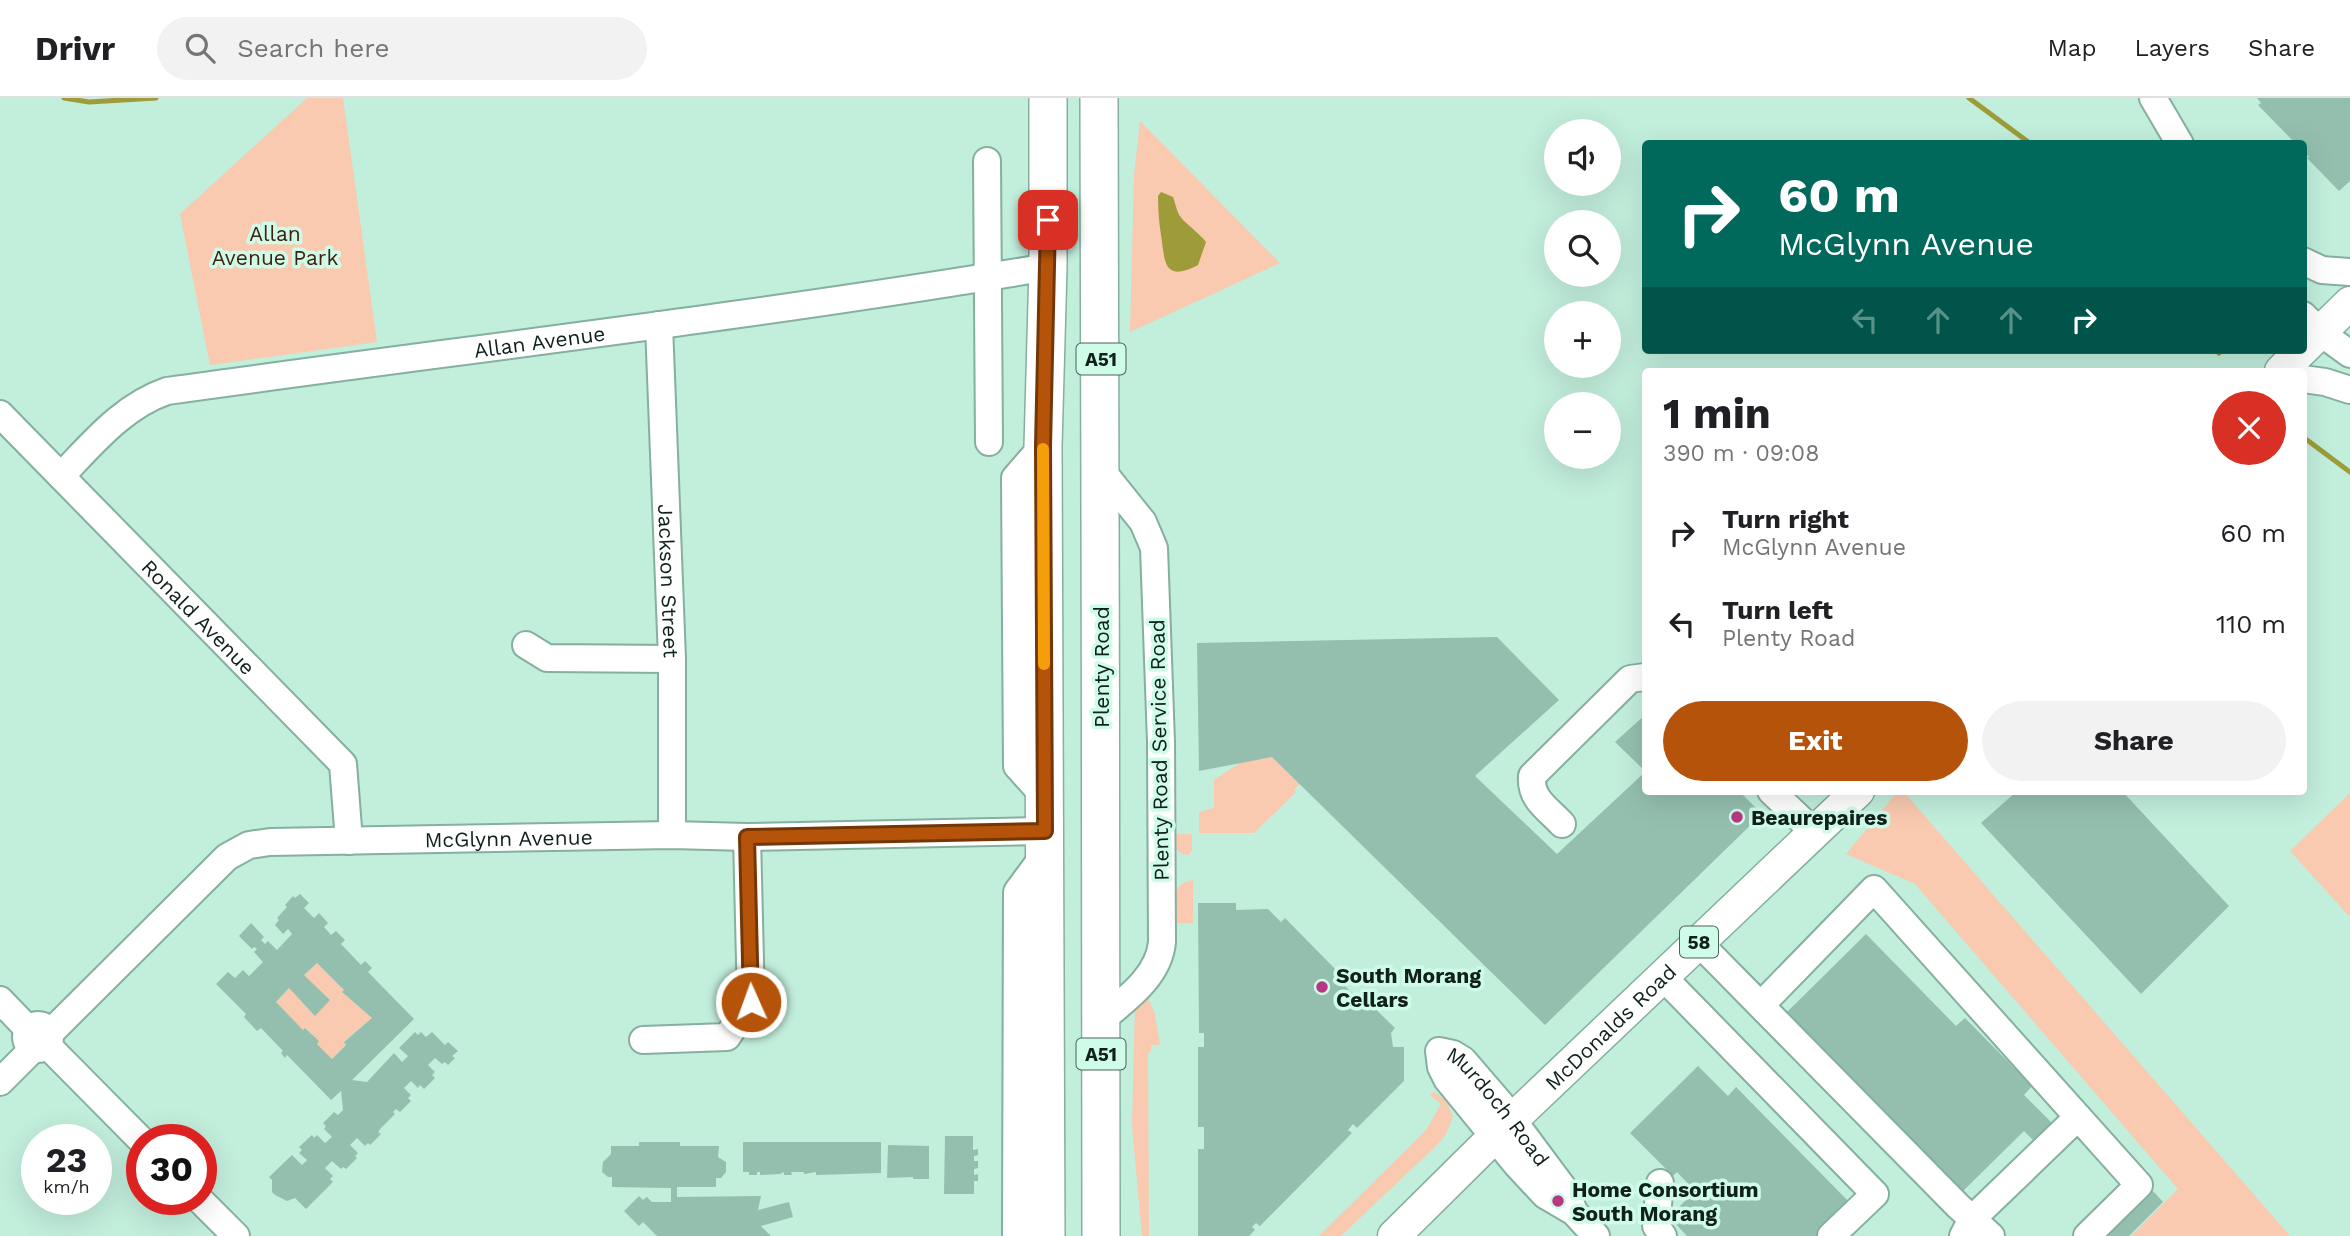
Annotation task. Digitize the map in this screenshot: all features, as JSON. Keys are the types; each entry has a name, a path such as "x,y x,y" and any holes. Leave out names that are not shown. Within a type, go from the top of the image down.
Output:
{"highway":[{"name":"A51","path":"1046,1236 1043,446 1048,267 1048,98"},
{"name":"Plenty Road","path":"1099,98 1102,471 1101,1236"},
{"path":"1045,937 1100,934"}],"main road":[{"path":"2307,337 2350,303"},
{"path":"2283,368 2294,354"},
{"name":"McDonalds Road","path":"1394,1236 1503,1128 1854,795"}],"street":[{"path":"2153,98 2178,140"},
{"path":"987,161 989,442"},
{"path":"2307,263 2322,270 2350,272"},
{"name":"Allan Avenue","path":"61,476 126,412 148,397 167,391 659,325 1048,267"},
{"name":"Jackson Street","path":"659,325 671,659 672,835"},
{"path":"2307,337 2350,354"},
{"path":"2307,380 2350,390"},
{"name":"Ronald Avenue","path":"0,414 343,764 349,841"},
{"name":"Plenty Road Service Road","path":"1100,1021 1145,981 1157,963 1162,942 1158,631 1154,548 1143,522 1102,471"},
{"path":"526,645 547,658 671,659"},
{"path":"1562,824 1537,799 1531,788 1532,776 1630,679 1642,677"},
{"path":"1775,795 1815,833"},
{"path":"1016,1236 1017,892 1045,827"},
{"name":"McGlynn Avenue","path":"0,1082 40,1039 233,852 249,845 263,842 672,835 747,837 1045,827"},
{"path":"643,1040 726,1037 751,1002 747,837"},
{"path":"1761,1005 1874,888 2139,1185 2087,1236"},
{"path":"1699,943 1976,1230 2078,1117"},
{"path":"1663,977 1875,1194 1831,1236"},
{"path":"0,1000 126,1125"},
{"name":"Murdoch Road","path":"1503,1128 1545,1195 1574,1212 1594,1235"},
{"path":"1016,1184 1046,1132"},
{"path":"1660,1183 1656,1226 1662,1236"},
{"path":"215,1215 236,1236"}],"green space":[{"name":"Allan Avenue Park","path":"307,98 343,98 377,342 210,365 180,214"},
{"path":"1140,121 1280,263 1130,332 1134,176"},
{"path":"1249,757 1277,757 1302,782 1294,789 1296,792 1254,833 1199,833 1199,812 1214,808 1214,780"},
{"path":"2350,793 2350,917 2290,851"},
{"path":"1895,795 1906,795 2290,1236 2131,1236 2178,1189 1915,884 1846,854"},
{"path":"1171,834 1192,834 1192,850 1189,855 1182,854 1173,846"},
{"path":"1193,880 1193,923 1178,923 1173,918 1175,894 1181,885"},
{"path":"317,963 344,990 342,992 372,1018 344,1041 346,1045 332,1059 317,1044 319,1041 306,1028 303,1030 276,1002 289,988 315,1015 330,1000 304,975"},
{"path":"1147,996 1155,1014 1160,1045 1151,1045 1151,1052 1148,1053 1149,1236 1142,1236 1132,1126 1135,1003"},
{"path":"1434,1091 1447,1102 1453,1117 1446,1134 1341,1236 1319,1236 1426,1130 1441,1104 1430,1095"}],"shaded area":[{"path":"1161,192 1173,197 1181,218 1206,242 1198,265 1186,270 1172,270 1165,260 1158,211 1158,196"}],"building":[{"path":"2257,98 2350,98 2350,181 2339,191 2307,158 2307,140 2292,140 2258,105 2261,103"},
{"path":"1497,637 1559,700 1475,776 1557,854 1642,775 1642,795 1743,795 1762,814 1545,1025 1272,757 1199,771 1197,643"},
{"path":"1642,718 1642,768 1615,742"},
{"path":"2012,795 2126,795 2229,906 2141,994 1981,823"},
{"path":"300,894 309,903 304,908 314,918 319,913 328,923 324,927 331,935 336,931 345,940 341,944 361,965 365,961 372,968 368,972 414,1019 352,1080 367,1082 394,1053 402,1062 408,1056 399,1048 415,1032 418,1035 421,1032 426,1037 432,1032 445,1045 448,1042 458,1051 448,1065 435,1058 428,1065 435,1072 432,1075 435,1078 424,1089 420,1085 418,1088 411,1081 404,1088 411,1095 408,1098 411,1101 400,1112 396,1109 393,1112 395,1114 381,1128 378,1132 381,1134 370,1145 368,1143 365,1146 357,1138 350,1145 358,1153 355,1156 357,1158 346,1169 341,1169 332,1161 325,1168 333,1176 330,1179 333,1182 306,1209 295,1198 287,1201 275,1195 269,1177 292,1155 302,1165 307,1160 299,1153 302,1150 299,1147 312,1135 314,1138 317,1135 325,1143 332,1137 324,1129 326,1126 323,1123 334,1112 338,1115 343,1110 341,1091 331,1100 287,1055 285,1058 281,1053 283,1051 261,1028 257,1031 244,1017 246,1014 216,984 228,972 235,978 243,970 249,976 263,962 254,952 257,949 252,949 239,936 251,923 264,937 261,940 265,944 268,941 277,950 292,934 288,929 283,934 275,925 279,920 277,918 287,907 285,905 293,896 295,898","holes":["317,963 344,990 342,992 372,1018 344,1042 346,1045 332,1059 317,1044 319,1041 305,1028 303,1030 276,1002 289,988 315,1016 330,1000 304,975"]},
{"path":"1198,903 1236,903 1236,910 1268,909 1281,922 1285,918 1343,977 1339,980 1357,998 1361,995 1395,1028 1391,1033 1393,1047 1404,1047 1404,1081 1357,1128 1353,1124 1348,1130 1352,1133 1260,1226 1256,1223 1252,1227 1255,1230 1249,1236 1198,1236 1198,1149 1204,1149 1204,1127 1198,1127 1198,1047 1204,1047 1204,1033 1199,1033"},
{"path":"1866,934 1956,1026 1965,1018 2032,1086 2024,1095 2054,1125 2036,1143 2024,1131 1959,1195 1783,1016"},
{"path":"1698,1066 1728,1096 1736,1087 1851,1204 1818,1236 1687,1236 1669,1217 1695,1191 1677,1172 1673,1176 1630,1133"},
{"path":"945,1136 973,1136 973,1150 978,1149 978,1155 974,1156 974,1161 978,1161 974,1175 978,1174 978,1181 974,1181 974,1194 944,1194"},
{"path":"639,1142 719,1146 718,1157 726,1162 726,1172 721,1178 716,1178 716,1187 677,1187 677,1197 761,1196 758,1210 789,1202 793,1217 761,1226 771,1236 657,1236 643,1222 639,1226 624,1211 639,1196 643,1200 647,1197 652,1202 671,1202 671,1188 612,1187 612,1177 602,1172 603,1162 611,1154 611,1146 639,1146"},
{"path":"743,1142 881,1142 881,1173 816,1175 816,1172 791,1172 792,1175 784,1175 784,1172 760,1175 760,1172 757,1172 757,1175 749,1175 749,1172 743,1172"},
{"path":"888,1145 929,1146 929,1179 887,1178"},
{"path":"2153,1191 2163,1202 2129,1236 2094,1236 2136,1195 2142,1202"}],"waterway":[{"path":"64,98 89,102 156,98"},
{"path":"1969,98 2026,140"},
{"path":"2307,440 2350,472"}],"slow traffic":[{"path":"1043,449 1044,664"}],"place":[{"name":"Beaurepaires","path":"1737,817"},
{"name":"South Morang Cellars","path":"1322,987"},
{"name":"Home Consortium South Morang","path":"1558,1201"}],"route":[{"path":"751,1002 747,837 1045,831 1043,446 1048,220"}]}
